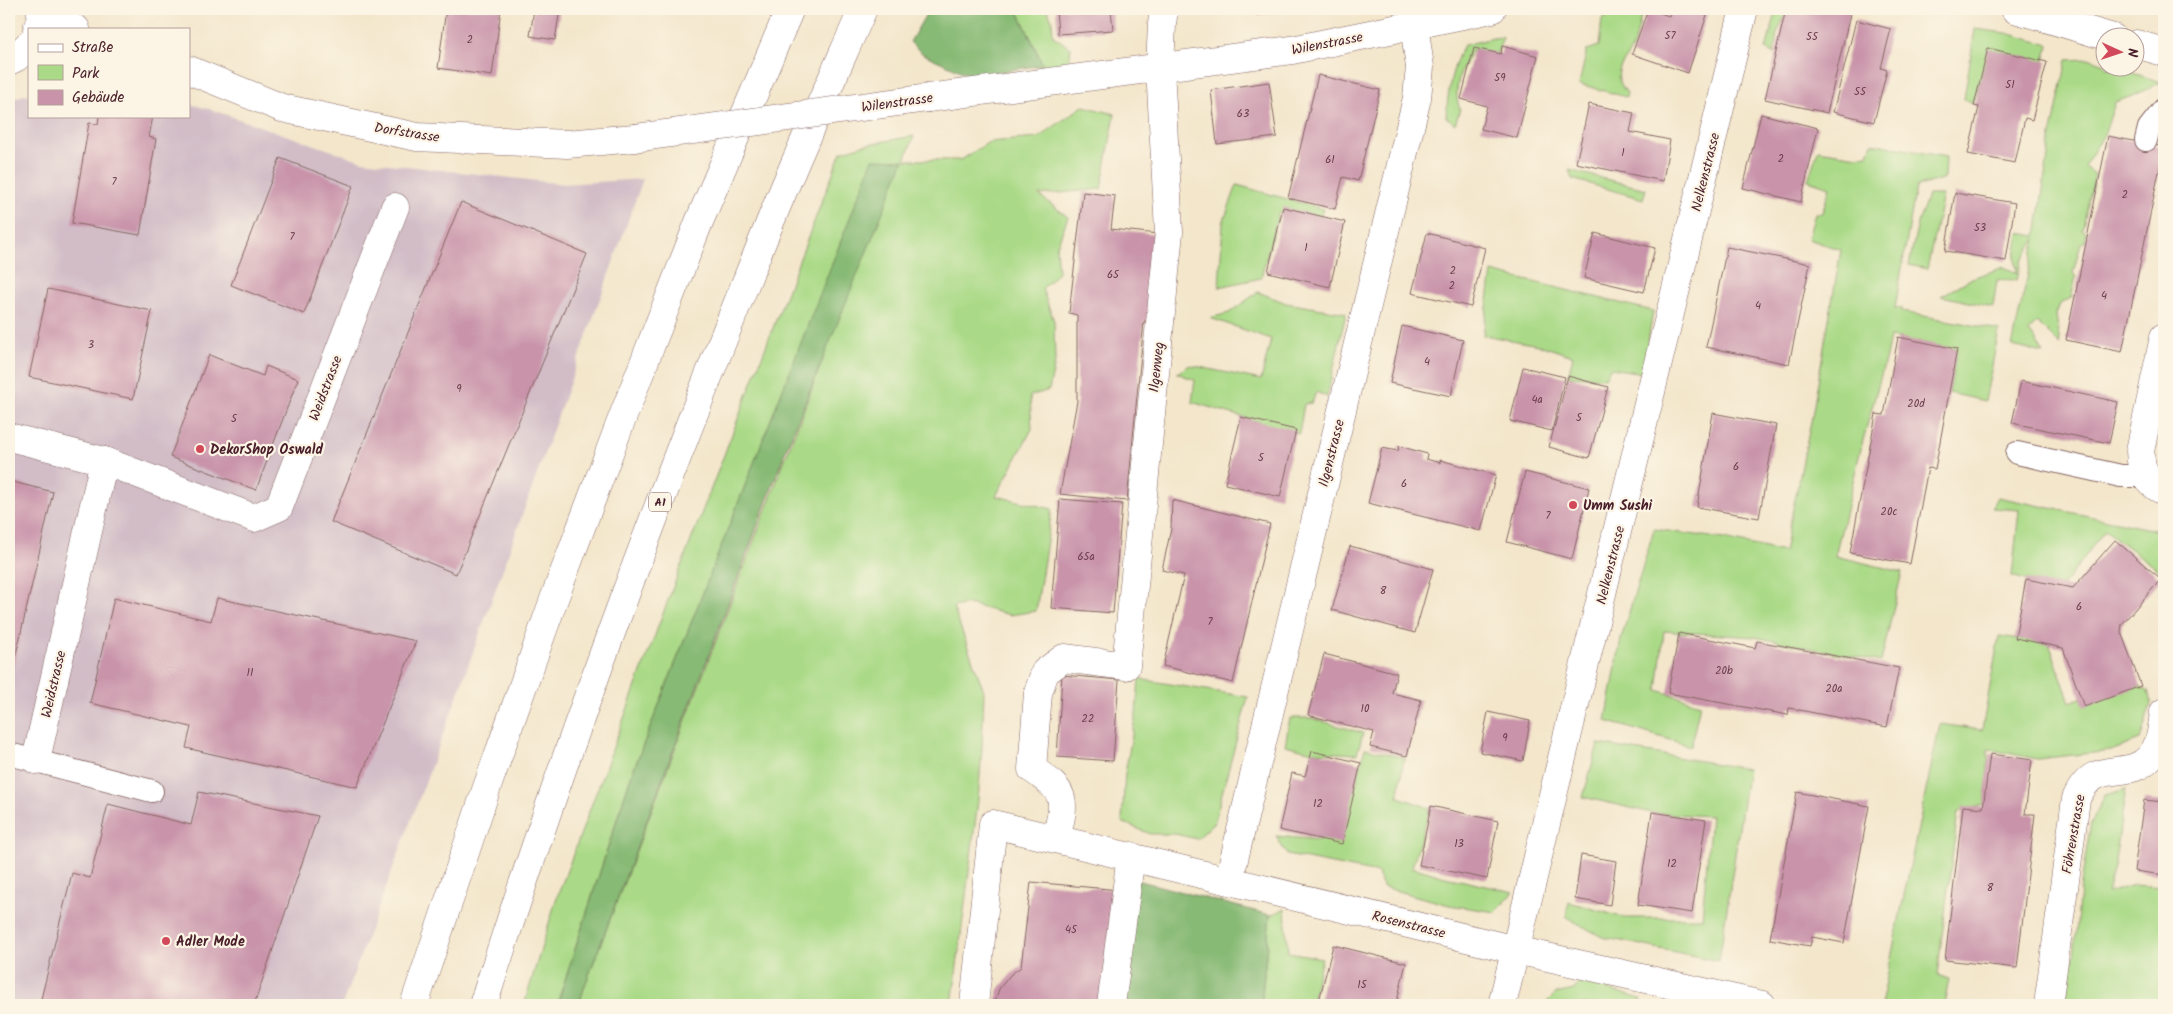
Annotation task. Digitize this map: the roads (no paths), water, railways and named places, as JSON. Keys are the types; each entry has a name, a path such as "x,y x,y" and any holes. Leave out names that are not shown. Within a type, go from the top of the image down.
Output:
{"main road":[{"path":"414,1005 491,777 554,599 616,433 699,222 790,9"},
{"name":"A1","path":"483,1005 557,784 626,591 772,218 862,9"},
{"path":"1160,68 1164,9"},
{"name":"Wilenstrasse","path":"635,138 1292,50 1492,9"},
{"name":"Nelkenstrasse","path":"1502,1005 1744,9"},
{"path":"2015,9 2096,33"},
{"name":"Ilgenstrasse","path":"1229,880 1417,98 1420,67 1414,25"},
{"path":"37,26 63,28"},
{"path":"9,61 17,57 28,40"},
{"path":"2146,47 2164,52"},
{"name":"Ilgenweg","path":"1056,838 1064,803 1057,789 1048,779 1032,769 1038,693 1045,672 1064,658 1126,666 1170,232 1160,68"},
{"name":"Dorfstrasse","path":"190,70 282,108 417,137 567,144 635,138"},
{"name":"Weidstrasse","path":"9,437 104,461 254,518 279,507 395,207"},
{"path":"2154,483 2141,464 2140,452 2164,337"},
{"name":"Weidstrasse","path":"36,760 104,461"},
{"name":"Föhrenstrasse","path":"2048,1005 2076,799 2082,786 2093,777 2103,772 2140,766 2151,756 2159,741 2164,712"},
{"name":"Rosenstrasse","path":"974,1005 993,824 1516,950 1762,1005"},
{"path":"1111,1005 1131,856"}],"lane":[{"path":"2146,140 2149,128 2164,109"},
{"path":"2017,454 2154,483"},
{"path":"9,754 152,790"}],"place":[{"name":"DekorShop Oswald","path":"200,449"},
{"name":"Umm Sushi","path":"1573,505"},
{"name":"Adler Mode","path":"166,941"}]}
